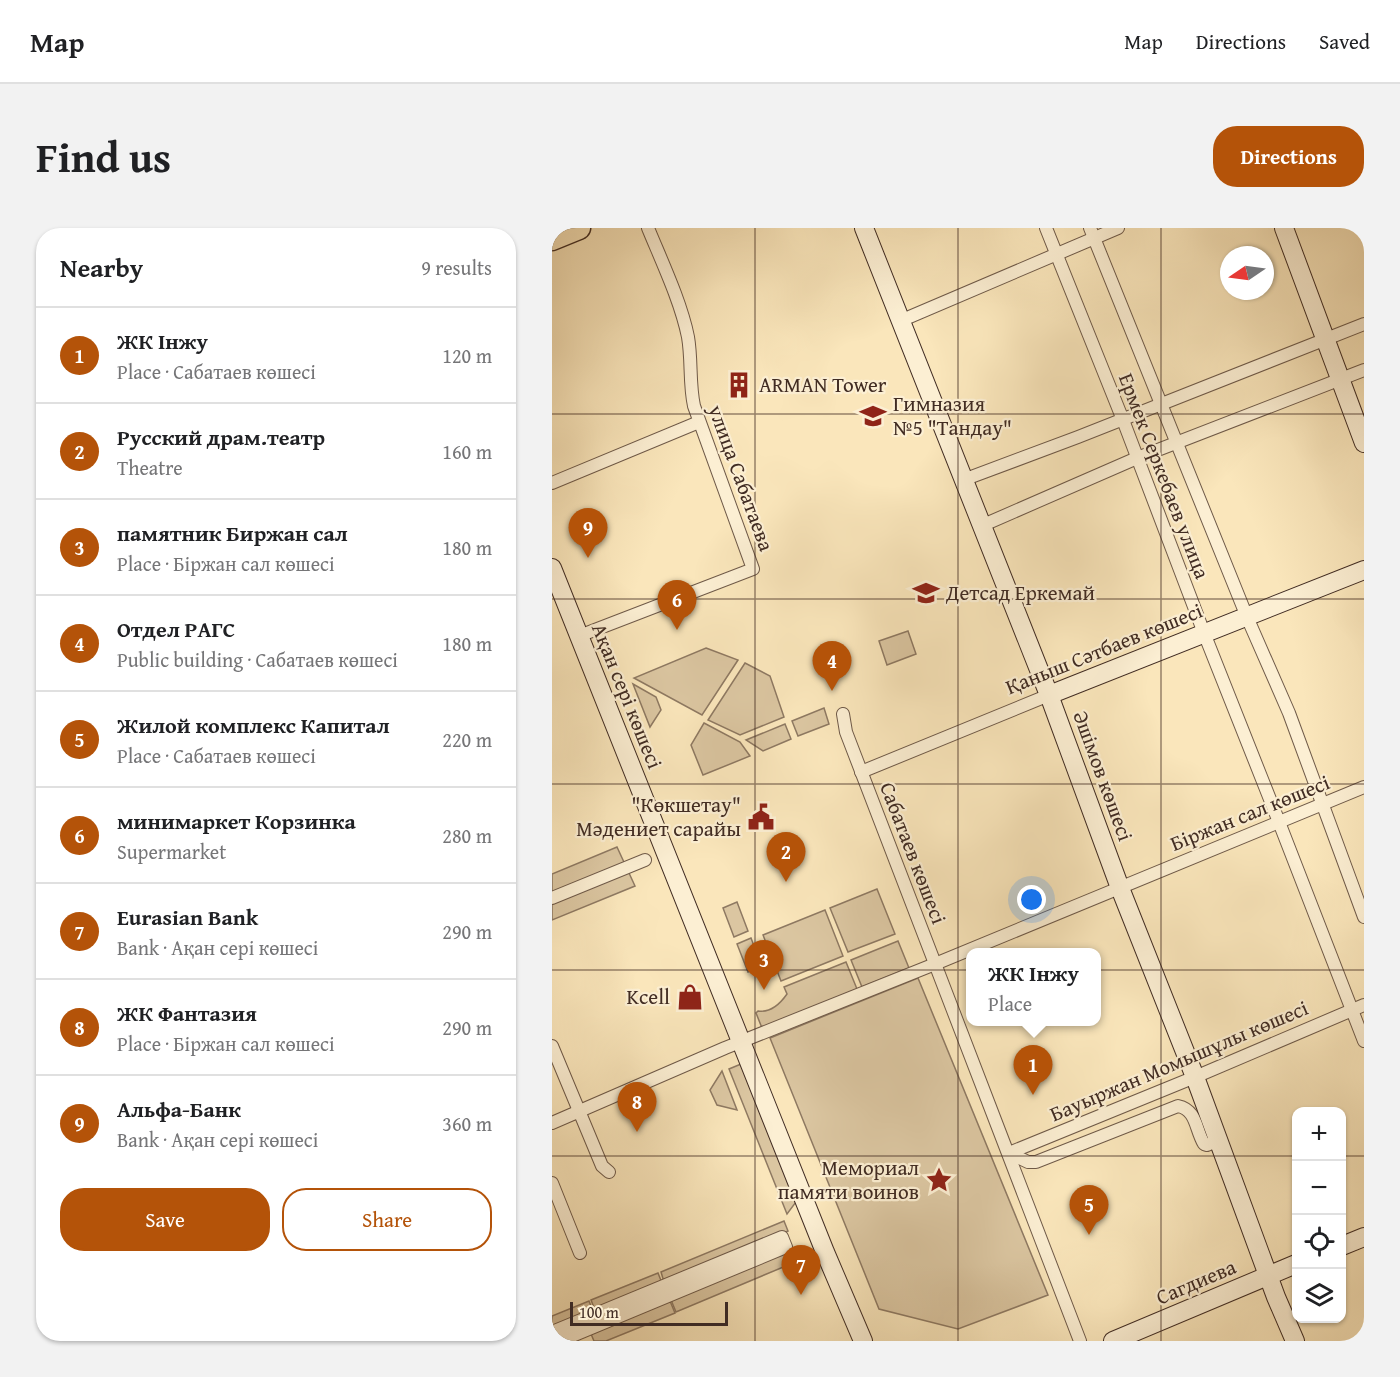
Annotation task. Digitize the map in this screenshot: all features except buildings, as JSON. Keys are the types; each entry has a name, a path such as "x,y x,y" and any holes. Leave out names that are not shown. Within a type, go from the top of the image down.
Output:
{"highway":[{"path":"552,239 579,228"}],"street":[{"name":"улица Сабатаева","path":"579,636 753,569 694,406 691,391 690,355 683,316 648,228"},
{"name":"Әшімов көшесі","path":"864,228 1049,695 1120,888 1195,1077 1268,1276 1295,1341"},
{"name":"Ермек Серкебаев улица","path":"1046,228 1279,822 1358,1007 1364,1041"},
{"path":"900,321 1056,254 1092,233 1118,228"},
{"path":"1284,228 1364,443"},
{"name":"Ермек Серкебаев улица","path":"1092,233 1247,617 1289,713 1364,917"},
{"path":"963,480 1123,420 1364,324"},
{"path":"981,526 1137,458 1364,369"},
{"path":"552,483 699,422"},
{"name":"Ақан сері көшесі","path":"552,568 862,1341"},
{"name":"Қаныш Сәтбаев көшесі","path":"861,772 1364,570"},
{"name":"Сабатаев көшесі","path":"843,714 846,732 861,772 1080,1341"},
{"name":"Біржан сал көшесі","path":"974,948 1364,787"},
{"path":"552,898 645,860"},
{"name":"Біржан сал көшесі","path":"552,1123 724,1048 966,951"},
{"name":"Бауыржан Момышұлы көшесі","path":"1009,1153 1358,1007"},
{"path":"552,1046 602,1166 609,1172"},
{"path":"1009,1153 1028,1162 1036,1162 1178,1106 1192,1113 1204,1144 1219,1140"},
{"path":"552,1183 580,1253"},
{"path":"557,1336 761,1252 782,1237 789,1240"},
{"path":"1346,1244 1364,1237"},
{"name":"Сагдиева","path":"1113,1341 1292,1266"}],"shaded area":[{"path":"908,631 916,654 887,665 879,641"},
{"path":"706,648 738,660 702,715 634,678"},
{"path":"745,663 770,676 784,717 740,735 708,720"},
{"path":"633,684 656,697 661,710 650,727"},
{"path":"824,708 829,724 798,736 792,721"},
{"path":"704,723 740,742 750,756 703,775 691,745"},
{"path":"785,724 791,739 763,751 746,740"},
{"path":"617,847 635,886 552,920 552,874"},
{"path":"877,889 895,934 848,952 830,908"},
{"path":"737,902 748,931 734,937 723,908"},
{"path":"825,910 843,956 781,981 763,935"},
{"path":"751,938 762,967 748,972 737,944"},
{"path":"898,941 909,968 862,987 851,960"},
{"path":"846,962 857,989 762,1028 756,1013 771,1009 778,1004 787,994 784,987"},
{"path":"918,978 1048,1295 958,1329 879,1309 770,1038"},
{"path":"741,1064 796,1202 787,1214 729,1069"},
{"path":"722,1071 737,1110 717,1105 710,1090"},
{"path":"784,1221 788,1231 664,1282 661,1272"},
{"path":"795,1248 800,1260 676,1312 671,1300"},
{"path":"658,1273 662,1283 595,1310 591,1300"},
{"path":"589,1301 593,1311 552,1328 552,1316"},
{"path":"670,1301 675,1313 606,1341 594,1341 591,1334"}],"place":[{"name":"ARMAN Tower","path":"739,385"},
{"name":"Гимназия №5 \"Тандау\"","path":"873,416"},
{"name":"Альфа-Банк","path":"588,558"},
{"name":"Детсад Еркемай","path":"926,593"},
{"name":"минимаркет Корзинка","path":"677,630"},
{"name":"Отдел РАГС","path":"832,691"},
{"name":"\"Көкшетау\" Мәдениет сарайы","path":"761,817"},
{"name":"Русский драм.театр","path":"786,882"},
{"name":"памятник Биржан сал","path":"764,990"},
{"name":"Kcell","path":"690,997"},
{"name":"ЖК Інжу","path":"1033,1095"},
{"name":"ЖК Фантазия","path":"637,1132"},
{"name":"Мемориал памяти воинов","path":"939,1180"},
{"name":"Жилой комплекс Капитал","path":"1089,1235"},
{"name":"Eurasian Bank","path":"801,1295"}]}
